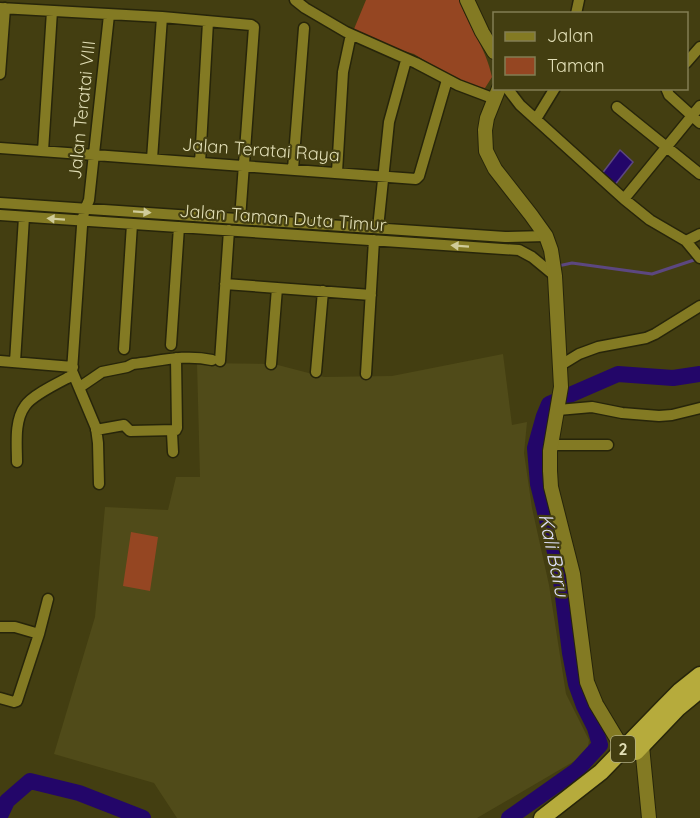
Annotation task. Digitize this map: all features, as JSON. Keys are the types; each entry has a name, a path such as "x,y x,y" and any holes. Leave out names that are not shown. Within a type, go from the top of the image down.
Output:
{"highway":[{"name":"2","path":"542,818 601,772 680,691 700,675"},
{"name":"2","path":"560,818 612,776 678,708 700,690"}],"main road":[{"path":"467,0 493,49"},
{"path":"497,94 487,118 486,151 495,169 546,236 552,255 561,387 549,460 551,487 573,574 587,682 596,704 623,749"},
{"path":"642,746 649,818"}],"street":[{"path":"295,0 346,32 416,63 447,80 458,85 497,94"},
{"path":"0,74 2,8 20,4 52,11 251,25 254,27 240,219"},
{"path":"44,151 52,11"},
{"name":"Jalan Teratai VIII","path":"73,371 84,215 89,200 109,15"},
{"path":"152,159 162,17"},
{"path":"200,162 208,22"},
{"path":"293,169 304,28"},
{"path":"337,172 344,72 350,39"},
{"path":"688,62 700,47"},
{"path":"378,228 389,122 405,64"},
{"name":"Jalan Teratai Raya","path":"0,148 416,179 419,176 447,80"},
{"path":"509,90 520,105 624,199 650,220 686,241 697,254"},
{"path":"536,119 554,90"},
{"path":"667,90 669,95 696,120"},
{"path":"624,199 666,147 696,120 700,106"},
{"path":"617,107 700,174"},
{"path":"0,203 84,215 240,219 505,237 546,236"},
{"name":"Jalan Taman Duta Timur","path":"0,215 24,217 84,215 132,224 519,250 555,274"},
{"path":"15,362 24,217"},
{"path":"124,349 132,224"},
{"path":"171,345 179,227"},
{"path":"80,387 106,371 126,368 133,364 176,358 198,357 216,360 229,231"},
{"path":"686,241 700,234"},
{"path":"366,374 374,240"},
{"path":"225,284 371,295"},
{"path":"271,364 277,288"},
{"path":"316,372 323,291"},
{"path":"561,366 579,354 598,347 656,334 700,306"},
{"path":"176,358 177,430"},
{"path":"0,361 73,371"},
{"path":"73,371 96,429 99,484"},
{"path":"17,462 19,420 25,406 73,371"},
{"path":"558,408 592,407 622,413 659,416 700,408"},
{"path":"96,429 124,425 130,431 177,430"},
{"path":"173,452 172,433 177,430"},
{"path":"552,445 608,445"},
{"path":"0,698 17,701 48,599"},
{"path":"0,627 19,628 39,634"}],"shaded area":[{"path":"620,150 633,162 614,186 601,175"},
{"path":"503,354 512,425 527,422 524,453 532,508 549,585 566,694 589,740 588,747 578,759 477,818 177,818 154,783 54,754 95,617 105,507 168,510 176,477 200,477 197,363 274,364 324,377 392,376"}],"green space":[{"path":"366,0 459,0 489,66 492,77 485,88 458,81 414,54 383,45 354,29"},
{"path":"131,532 158,537 150,591 123,586"}],"waterway":[{"path":"0,209 220,225"},
{"path":"265,228 393,236"},
{"path":"558,266 572,263 652,274 697,259"},
{"name":"Kali Baru","path":"509,818 577,770 600,745 576,684 560,572 538,484 535,448 549,404 618,374 673,378 700,374"},
{"name":"Kali Baru","path":"0,816 7,801 30,781 79,793 143,818"}]}
